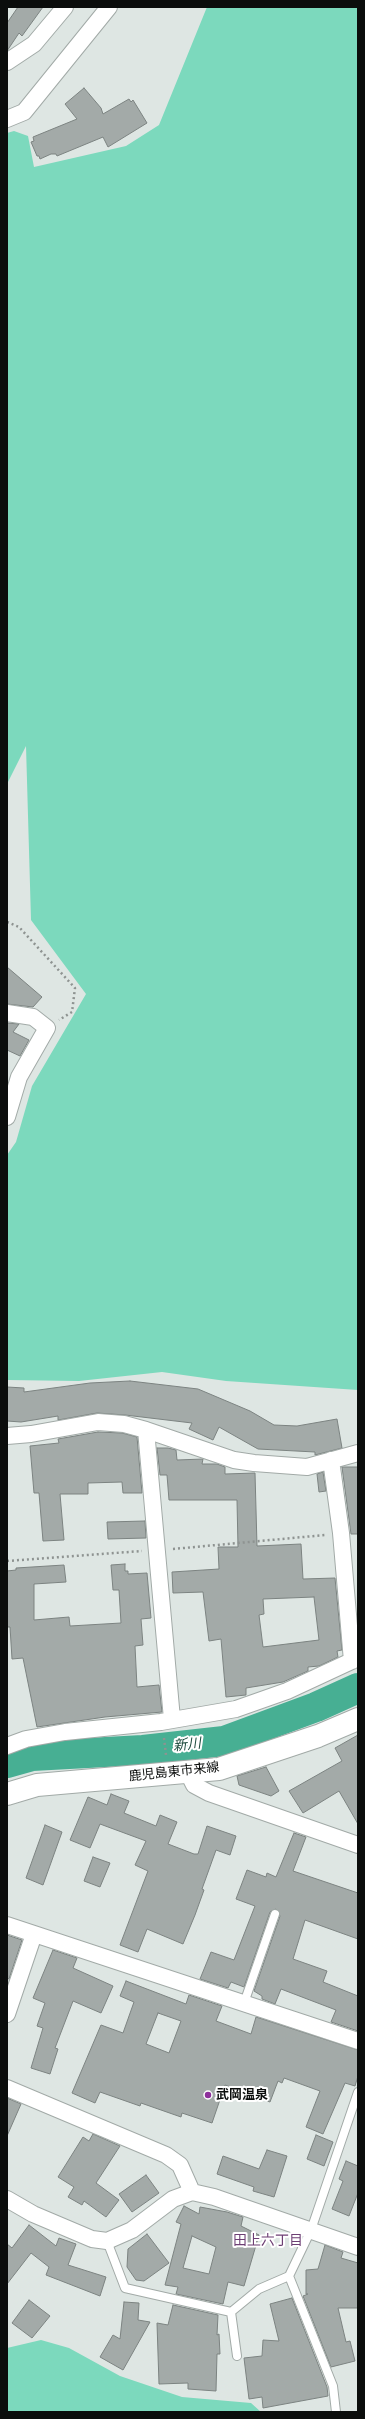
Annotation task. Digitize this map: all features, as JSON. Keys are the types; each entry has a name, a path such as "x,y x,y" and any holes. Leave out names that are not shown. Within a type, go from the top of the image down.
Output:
{"main road":[{"name":"鹿児島東市来線","path":"7,1794 37,1785 90,1779 178,1774 219,1769 259,1757 318,1736 358,1718"}],"street":[{"path":"7,62 34,44 65,7"},
{"path":"7,119 24,112 109,7"},
{"path":"7,1013 33,1017 47,1028 19,1077 7,1117"},
{"path":"7,1436 31,1434 98,1422 124,1424 234,1460 254,1463 307,1467 358,1453"},
{"path":"146,1430 158,1550 167,1720"},
{"path":"7,1746 26,1739 65,1732 167,1720 236,1709 287,1691 355,1659 331,1460"},
{"path":"178,1774 209,1793 358,1845"},
{"path":"7,1925 358,2041"},
{"path":"7,2014 34,1934"},
{"path":"7,2088 166,2155 180,2165 192,2192"},
{"path":"7,2199 33,2214 85,2237 107,2241 132,2230 173,2199 192,2192 214,2197 312,2230 358,2248"}],"lane":[{"path":"244,2003 275,1914"},
{"path":"230,2312 259,2289 289,2276 312,2230 358,2092"},
{"path":"107,2241 125,2288 230,2312"},
{"path":"289,2276 333,2386 336,2412"},
{"path":"230,2312 237,2356"}],"path":[{"path":"7,922 19,927 75,988 72,1012 47,1028"},
{"path":"7,1561 158,1550 341,1533"},
{"path":"167,1720 178,1774"}],"green space":[{"path":"207,7 358,7 358,1390 226,1381 162,1372 79,1381 7,1380 7,1155 16,1142 32,1086 86,994 31,920 26,746 7,784 7,133 14,131 28,136 34,167 126,146 159,125"},
{"path":"41,2340 69,2348 120,2376 182,2397 251,2403 261,2412 7,2412 7,2348"}],"building":[{"path":"18,7 43,7 22,36 19,33 7,51 7,23"},
{"path":"84,88 101,108 103,114 129,99 131,102 133,100 147,123 108,147 103,137 57,156 56,154 51,154 40,159 39,156 37,156 31,142 34,141 33,137 77,119 65,104"},
{"path":"7,967 42,997 33,1007 7,1004"},
{"path":"7,1023 19,1024 13,1032 29,1040 20,1056 7,1050"},
{"path":"130,1381 198,1389 250,1411 274,1425 297,1426 337,1419 342,1448 315,1455 315,1452 258,1449 219,1427 213,1440 189,1429 192,1423 125,1415 97,1413 58,1420 58,1416 21,1422 7,1421 7,1387 24,1388 24,1392 90,1383"},
{"path":"98,1432 122,1433 137,1437 142,1493 123,1493 122,1482 88,1483 88,1494 60,1494 64,1540 43,1541 39,1493 34,1493 30,1446 59,1443 58,1439"},
{"path":"157,1448 176,1450 177,1460 203,1459 202,1464 217,1464 225,1467 225,1474 255,1473 257,1546 301,1544 303,1579 335,1578 342,1650 337,1651 338,1657 319,1666 308,1667 308,1671 283,1682 246,1688 246,1695 226,1697 221,1639 209,1641 203,1592 173,1593 172,1572 219,1569 218,1547 238,1547 237,1500 169,1500 167,1475 160,1475","holes":["314,1597 319,1640 263,1647 259,1615 264,1614 263,1599"]},
{"path":"342,1467 358,1467 358,1534 351,1534"},
{"path":"323,1472 326,1491 319,1492 317,1474"},
{"path":"145,1521 146,1538 108,1539 107,1522"},
{"path":"125,1564 125,1571 128,1571 128,1574 147,1573 151,1618 141,1619 143,1645 135,1646 137,1687 159,1685 162,1712 105,1717 37,1727 23,1658 12,1659 10,1627 7,1627 7,1571 16,1570 16,1568 64,1565 66,1582 34,1584 34,1620 69,1617 70,1626 121,1623 119,1590 113,1590 111,1565"},
{"path":"358,1735 358,1824 339,1791 303,1813 289,1791 342,1761 335,1748"},
{"path":"266,1767 279,1791 271,1796 239,1785 237,1776"},
{"path":"111,1794 129,1801 124,1813 156,1826 160,1815 177,1822 168,1844 194,1854 198,1854 207,1826 236,1836 230,1855 216,1850 202,1889 204,1890 183,1944 147,1929 138,1952 120,1945 148,1871 135,1865 146,1841 100,1824 90,1848 70,1840 88,1797 107,1805"},
{"path":"45,1825 62,1832 43,1885 26,1878"},
{"path":"294,1833 306,1837 293,1871 358,1893 358,1939 305,1920 293,1959 327,1971 323,1982 358,1996 358,2031 331,2022 336,2010 281,1989 275,2004 262,1999 262,1996 254,1991 280,1916 276,1909 270,1912 244,1987 231,1982 228,1988 200,1979 211,1952 234,1960 255,1906 236,1899 247,1870 266,1877 267,1873 276,1877"},
{"path":"93,1857 110,1863 100,1887 84,1881"},
{"path":"7,1935 22,1940 9,1979 7,1978"},
{"path":"53,1950 77,1958 73,1968 113,1986 101,2013 73,2001 55,2048 58,2049 50,2074 31,2068 43,2028 37,2026 45,2003 33,1998"},
{"path":"126,1981 186,2004 189,1995 222,2006 216,2021 251,2034 256,2017 358,2050 358,2076 355,2086 345,2083 323,2134 306,2127 320,2091 284,2078 282,2083 278,2081 270,2102 225,2085 212,2123 182,2113 181,2117 141,2103 140,2106 100,2092 95,2103 72,2093 101,2025 123,2033 134,2002 120,1996","holes":["158,2013 181,2021 169,2053 146,2044"]},
{"path":"7,2098 21,2104 7,2136"},
{"path":"93,2134 120,2146 96,2183 119,2200 106,2217 84,2201 82,2205 68,2197 74,2187 58,2177 83,2137 89,2141"},
{"path":"316,2135 333,2142 324,2166 307,2159"},
{"path":"267,2150 287,2156 274,2197 253,2191 254,2187 217,2174 223,2156 259,2169"},
{"path":"346,2161 358,2166 358,2193 349,2216 332,2209 343,2181 339,2179"},
{"path":"146,2175 159,2193 132,2212 119,2194"},
{"path":"184,2206 199,2214 200,2207 227,2212 243,2217 241,2226 259,2235 244,2286 228,2282 223,2304 176,2294 178,2287 165,2285 181,2224 176,2222","holes":["192,2236 216,2247 209,2274 183,2268"]},
{"path":"29,2225 56,2246 59,2238 76,2244 68,2265 106,2277 100,2296 46,2275 49,2267 31,2253 7,2284 7,2244 12,2248"},
{"path":"147,2234 169,2263 144,2281 136,2280 127,2267 128,2249"},
{"path":"325,2245 343,2252 341,2258 358,2263 358,2308 338,2308 346,2342 350,2341 355,2361 331,2367 303,2296 308,2294 306,2294 306,2270 318,2269"},
{"path":"292,2298 327,2387 328,2396 263,2408 262,2397 249,2399 244,2358 262,2356 263,2340 279,2341 270,2304"},
{"path":"29,2300 50,2316 32,2338 12,2323"},
{"path":"124,2302 139,2303 138,2320 150,2322 123,2370 100,2357 113,2335 120,2339"},
{"path":"173,2305 218,2315 217,2335 219,2334 220,2354 217,2354 216,2391 188,2389 188,2383 159,2384 157,2323 168,2325"}],"waterway":[{"name":"新川","path":"7,1763 32,1756 143,1750 224,1741 316,1707 358,1688"}],"place":[{"name":"武岡温泉","path":"208,2095"}],"district":[{"name":"田上六丁目","path":"268,2241"}]}
